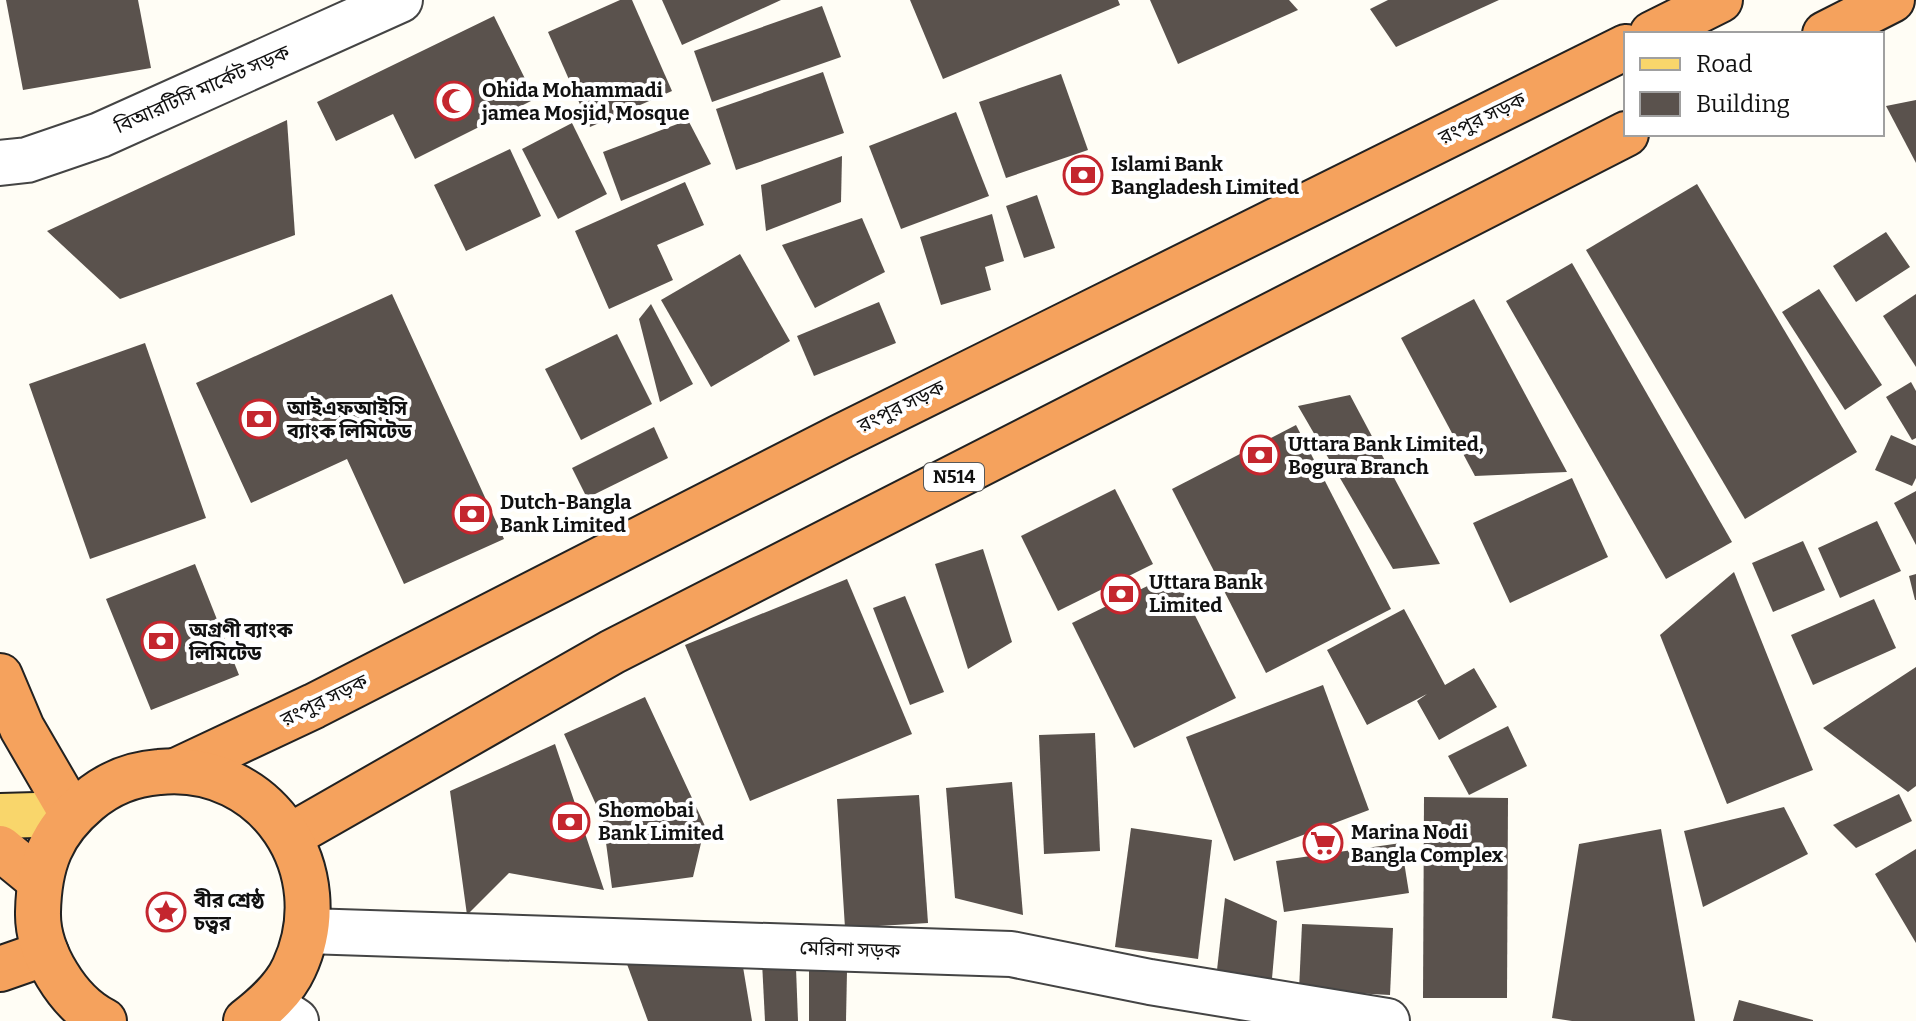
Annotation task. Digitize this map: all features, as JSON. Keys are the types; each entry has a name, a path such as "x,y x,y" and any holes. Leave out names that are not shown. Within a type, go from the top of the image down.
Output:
{"highway":[{"path":"1656,32 1720,0"},
{"path":"1829,32 1892,0"},
{"name":"রংপুর সড়ক","path":"178,770 314,706 840,437 1624,48"},
{"name":"N514","path":"290,836 612,652 1624,135"},
{"path":"0,676 22,728 72,814"},
{"path":"20,886 46,857 57,834 72,814 102,789 139,774 178,770 223,779 261,802 290,836 303,866 309,898 307,931 294,970 270,1015"},
{"path":"0,848 38,917 46,953 65,989 95,1017 104,1021"},
{"path":"0,969 46,953"}],"main road":[{"path":"0,816 72,814"}],"street":[{"name":"বিআরটিসি মার্কেট সড়ক","path":"0,163 27,160 100,135 400,0"},
{"name":"মেরিনা সড়ক","path":"307,931 1011,954 1150,982 1387,1021"}],"building":[{"path":"6,0 138,0 151,68 23,90"},
{"path":"620,0 632,0 672,91 590,127 548,32"},
{"path":"662,0 781,0 682,45"},
{"path":"910,0 1118,0 1120,5 943,79"},
{"path":"1150,0 1289,0 1298,10 1178,64"},
{"path":"1388,0 1499,0 1396,47 1370,9"},
{"path":"822,6 841,57 712,102 694,51"},
{"path":"494,16 535,99 415,159 393,114 336,141 317,102"},
{"path":"823,72 844,133 736,170 716,109"},
{"path":"1061,74 1088,150 1006,178 979,102"},
{"path":"1916,100 1916,163 1886,106"},
{"path":"956,112 989,196 901,229 869,146"},
{"path":"287,120 295,235 120,299 47,231"},
{"path":"688,120 711,164 621,201 603,152"},
{"path":"572,123 607,194 558,219 522,149"},
{"path":"510,149 541,216 466,251 434,185"},
{"path":"842,156 841,202 766,231 761,185"},
{"path":"685,182 704,225 657,245 673,280 609,309 575,231"},
{"path":"1697,184 1857,452 1745,519 1586,250"},
{"path":"1037,195 1055,248 1024,258 1006,206"},
{"path":"992,214 1004,261 985,267 991,290 941,305 920,237"},
{"path":"862,218 885,272 815,308 782,245"},
{"path":"1886,232 1910,267 1856,302 1833,266"},
{"path":"740,254 790,341 711,387 661,300"},
{"path":"1572,263 1732,542 1666,579 1506,301"},
{"path":"1819,289 1882,385 1845,410 1782,312"},
{"path":"392,294 504,539 404,584 347,459 251,503 196,383"},
{"path":"1916,294 1916,367 1883,316"},
{"path":"1474,299 1567,472 1475,476 1401,338"},
{"path":"879,302 896,343 814,376 797,336"},
{"path":"651,304 693,384 660,402 639,319"},
{"path":"617,334 652,404 581,440 545,369"},
{"path":"145,343 206,518 90,559 29,384"},
{"path":"1911,382 1916,391 1916,438 1912,440 1886,397"},
{"path":"1350,395 1440,564 1393,569 1298,406"},
{"path":"1296,425 1391,609 1266,673 1172,489"},
{"path":"654,427 668,458 587,498 572,468"},
{"path":"1891,435 1916,446 1916,478 1912,486 1875,470"},
{"path":"1572,478 1608,557 1510,603 1473,523"},
{"path":"1115,489 1153,564 1058,611 1021,536"},
{"path":"1916,491 1916,545 1894,503"},
{"path":"1877,521 1901,571 1840,598 1818,548"},
{"path":"1803,541 1825,590 1773,612 1752,563"},
{"path":"983,549 1012,642 968,669 935,564"},
{"path":"195,564 239,675 151,710 106,599"},
{"path":"1734,572 1813,770 1727,804 1660,635"},
{"path":"1174,573 1236,698 1134,748 1072,623"},
{"path":"1916,574 1916,600 1915,600 1909,576"},
{"path":"847,579 912,734 750,801 685,645"},
{"path":"905,596 944,692 910,705 873,608"},
{"path":"1874,599 1896,648 1813,685 1791,635"},
{"path":"1404,609 1445,685 1474,668 1497,707 1439,740 1417,701 1427,694 1367,725 1327,650"},
{"path":"1916,667 1916,786 1908,792 1823,728"},
{"path":"1323,685 1369,810 1234,861 1186,737"},
{"path":"645,697 705,826 693,877 612,888 603,820 564,734"},
{"path":"1508,726 1527,766 1469,795 1448,756"},
{"path":"1095,733 1100,851 1044,854 1039,735"},
{"path":"555,744 604,890 509,873 467,915 450,791"},
{"path":"1012,782 1023,915 955,898 946,788"},
{"path":"1899,794 1912,821 1856,848 1833,825"},
{"path":"919,795 928,923 845,928 837,799"},
{"path":"1424,797 1508,798 1507,998 1423,998"},
{"path":"1784,807 1808,854 1703,907 1684,831"},
{"path":"1131,828 1212,840 1198,959 1115,947"},
{"path":"1661,829 1695,1021 1572,1021 1552,1018 1579,844"},
{"path":"1401,843 1409,893 1284,912 1276,861"},
{"path":"1916,849 1916,943 1875,874"},
{"path":"1225,898 1277,921 1271,990 1217,970"},
{"path":"1302,924 1393,928 1390,995 1299,990"},
{"path":"624,956 742,961 752,1021 648,1021"},
{"path":"762,962 796,968 798,1021 765,1021"},
{"path":"809,970 847,971 846,1021 809,1021"},
{"path":"1739,1000 1813,1020 1813,1021 1733,1021"}],"place":[{"name":"Ohida Mohammadi jamea Mosjid, Mosque","path":"454,101"},
{"name":"Islami Bank Bangladesh Limited","path":"1083,175"},
{"name":"আইএফআইসি ব্যাংক লিমিটেড","path":"259,419"},
{"name":"Uttara Bank Limited, Bogura Branch","path":"1260,455"},
{"name":"Dutch-Bangla Bank Limited","path":"472,514"},
{"name":"Uttara Bank Limited","path":"1121,594"},
{"name":"অগ্রণী ব্যাংক লিমিটেড","path":"161,641"},
{"name":"Shomobai Bank Limited","path":"570,822"},
{"name":"Marina Nodi Bangla Complex","path":"1323,843"},
{"name":"বীর শ্রেষ্ঠ চত্বর","path":"166,912"}]}
